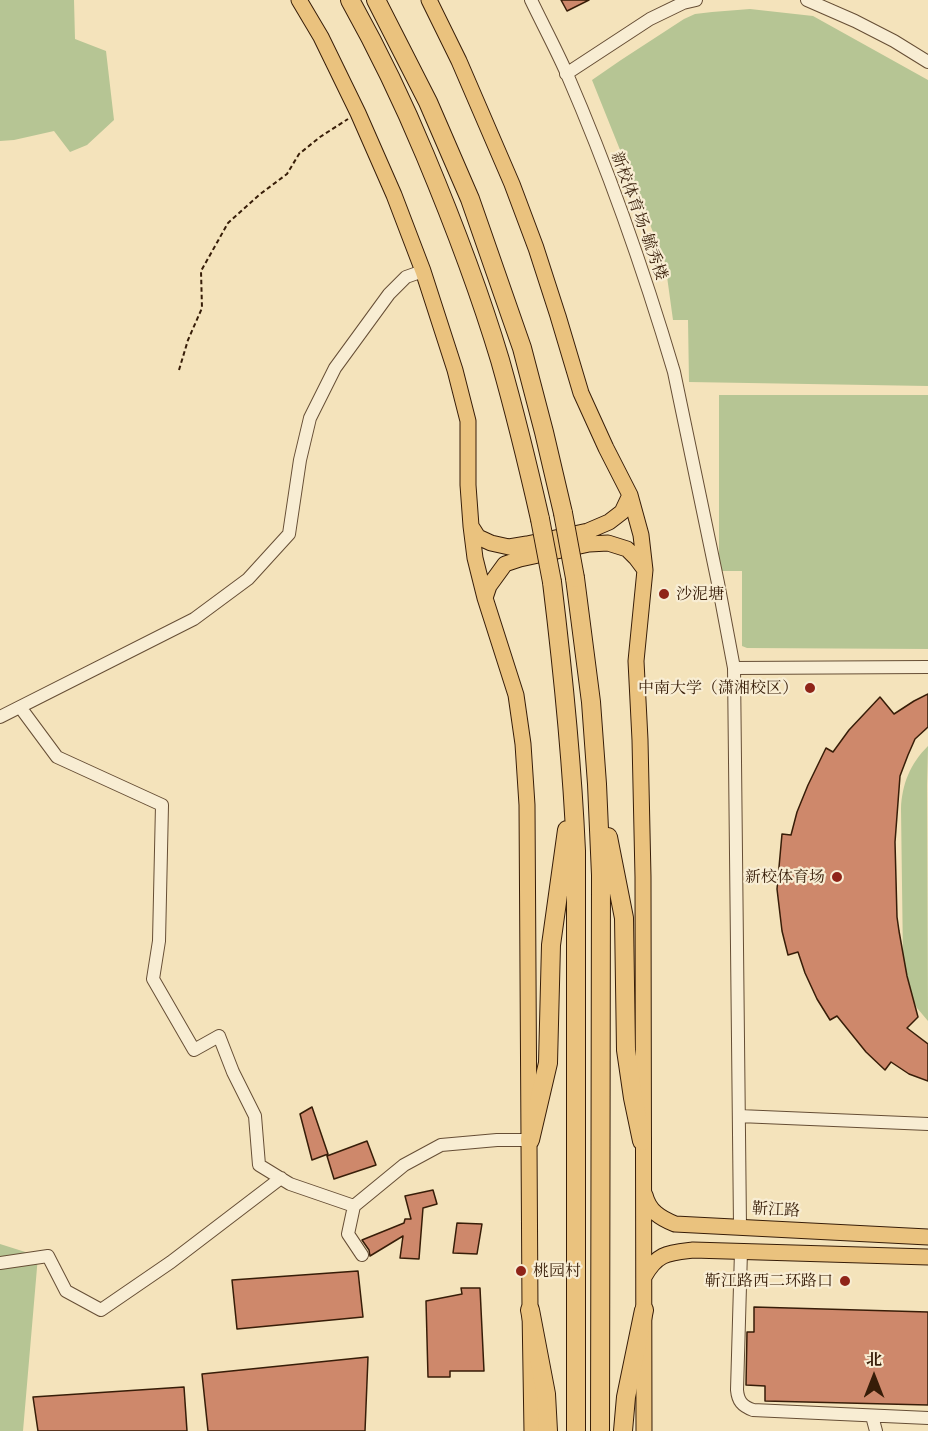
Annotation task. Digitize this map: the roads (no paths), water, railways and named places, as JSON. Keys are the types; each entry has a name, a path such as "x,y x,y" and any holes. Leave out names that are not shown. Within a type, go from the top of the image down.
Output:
{"highway":[{"path":"350,0 408,116 447,207 475,282 522,440 552,582 565,686 576,851 576,1431"},
{"path":"376,0 428,102 470,199 522,348 563,513 575,578 591,702 597,784 601,898 600,1431"},
{"path":"597,784 624,918 626,1050 642,1141"},
{"path":"530,1140 548,1063 551,945 573,787"},
{"path":"530,1310 546,1394 548,1431"},
{"path":"623,1431 626,1397 644,1311"}],"main road":[{"path":"300,0 358,113 394,195 423,271 455,370 468,421 468,485 475,558 485,598 516,695 523,744 527,805 532,1431"},
{"path":"429,0 459,61 512,184 536,248 581,393 630,495 641,534 645,570 636,661 643,877 644,1431"},
{"path":"471,526 478,537 491,543 509,547 527,544 588,531 609,522 622,512 630,495"},
{"path":"485,598 489,586 505,564 589,544 608,543 627,549 645,570"},
{"name":"靳江路","path":"643,1187 647,1203 656,1214 675,1224 928,1237"},
{"path":"644,1277 659,1257 693,1250 928,1257"}],"street":[{"name":"新校体育场-毓秀楼","path":"531,0 566,74 621,210 674,372 734,668 740,1226"},
{"path":"566,74 650,19 683,3 696,0"},
{"path":"807,0 855,21 928,62"},
{"path":"0,717 194,619 248,579 289,534 300,460 310,418 335,368 389,294 406,278 423,271"},
{"path":"734,668 928,667"},
{"path":"20,707 57,757 162,804 159,941 153,979 194,1050 219,1036 233,1072 255,1116 259,1165 290,1184 354,1206"},
{"path":"739,1116 928,1124"},
{"path":"362,1255 348,1234 354,1206 404,1165 441,1145 497,1140 530,1140"},
{"path":"0,1263 48,1256 66,1291 101,1310 171,1262 281,1178"},
{"path":"741,1251 737,1390 740,1402 746,1408 928,1418"},
{"path":"872,1416 876,1431"}],"place":[{"name":"沙泥塘","path":"664,594"},
{"name":"中南大学（潇湘校区）","path":"810,688"},
{"name":"新校体育场","path":"837,877"},
{"name":"桃园村","path":"521,1271"},
{"name":"靳江路西二环路口","path":"845,1281"}]}
